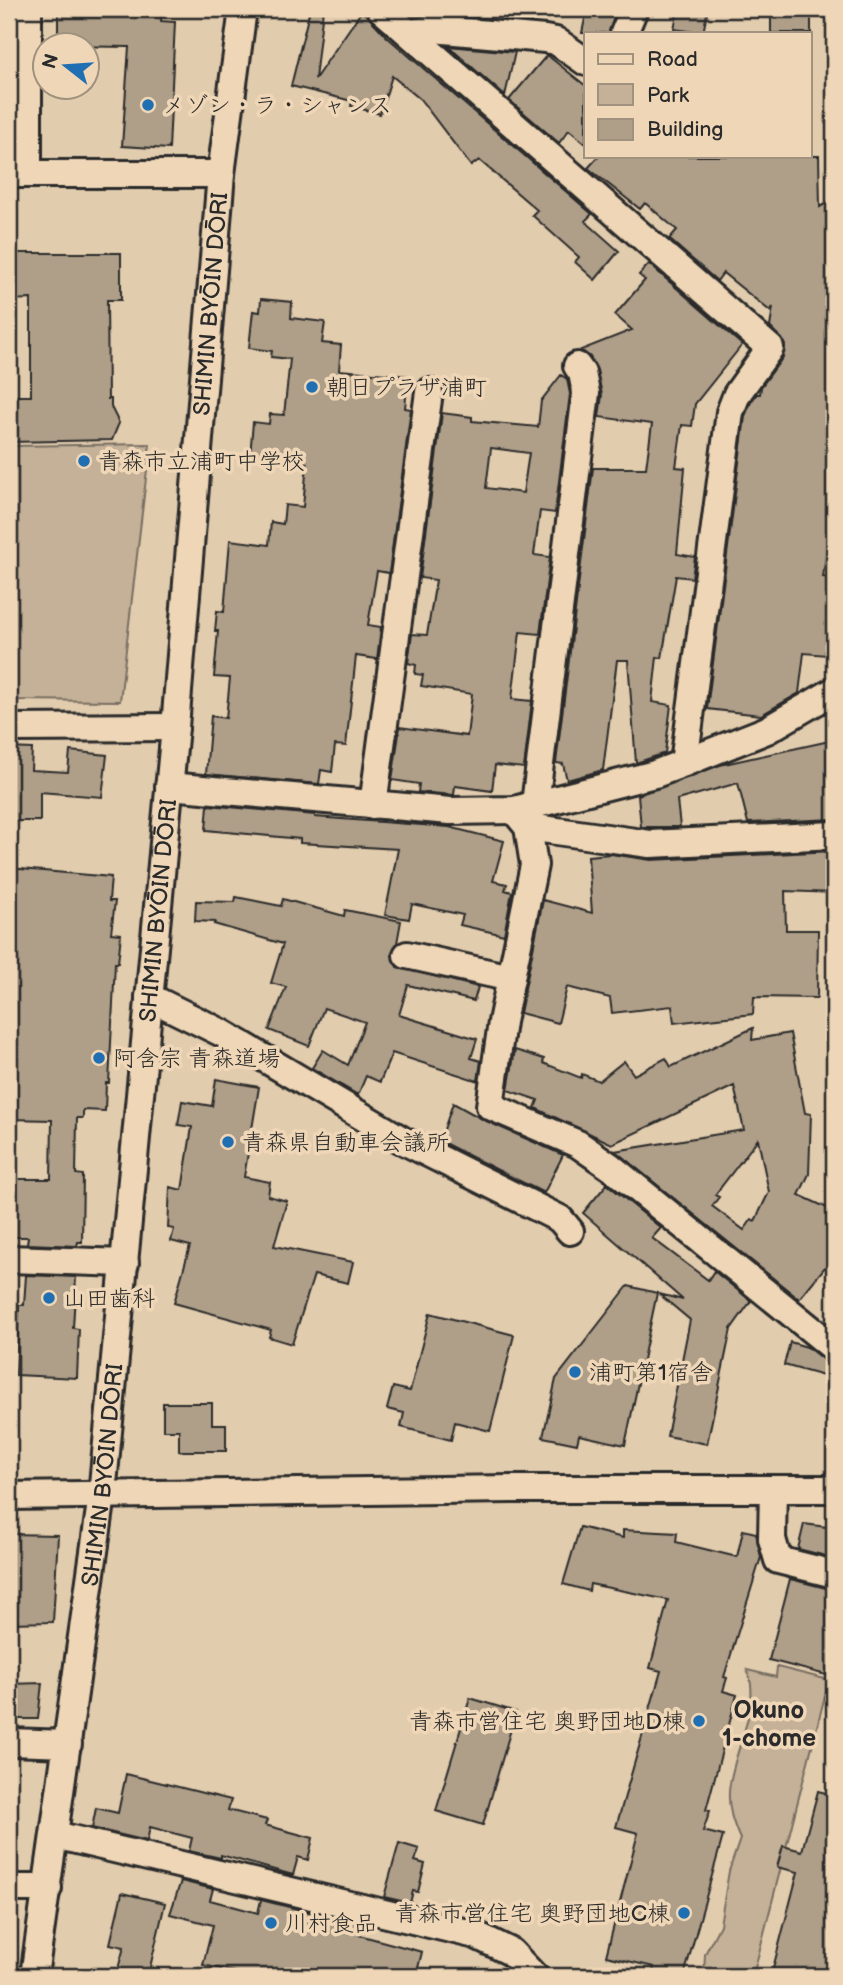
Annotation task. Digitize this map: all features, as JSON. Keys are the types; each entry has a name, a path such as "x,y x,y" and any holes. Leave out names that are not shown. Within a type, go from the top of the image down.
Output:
{"street":[{"path":"28,9 18,174 220,174"},
{"name":"SHIMIN BYŌIN DŌRI","path":"34,1976 102,1495 175,727 220,174 243,9"},
{"path":"381,9 770,348 737,394 730,412 706,574 684,763"},
{"path":"624,32 634,9"},
{"path":"410,33 433,29 545,39 556,41 584,61"},
{"path":"577,366 582,373 586,393 526,814 534,865 511,978 490,1106 578,1144 611,1167 834,1348"},
{"path":"373,805 429,392"},
{"path":"526,814 655,774 767,730 834,691"},
{"path":"9,728 175,727"},
{"path":"169,786 373,805 526,814 650,844 834,835"},
{"path":"407,955 511,978"},
{"path":"149,997 222,1033 402,1140 560,1219 570,1231"},
{"path":"9,1259 125,1263"},
{"path":"773,1489 772,1539 778,1560 834,1574"},
{"path":"9,1496 834,1489"},
{"path":"9,1742 68,1744"},
{"path":"55,1835 476,1935 511,1952 534,1976"},
{"path":"9,1888 48,1888"}],"green space":[{"path":"150,444 120,701 9,700 9,446"},
{"path":"777,1667 829,1680 753,1976 704,1976 705,1954 720,1925 729,1871 740,1839 729,1804 729,1792 749,1714 751,1683 747,1670 776,1677"}],"building":[{"path":"58,9 162,9 161,21 175,22 169,149 122,146 129,47 102,47 102,32 58,32"},
{"path":"310,9 323,9 315,79 361,12 368,16 386,36 592,214 585,221 619,251 595,280 575,262 579,257 532,215 537,210 479,160 471,166 420,99 392,76 380,114 351,106 352,101 291,86"},
{"path":"504,9 525,9 523,21 502,19"},
{"path":"587,9 617,9 609,32 582,33"},
{"path":"678,9 708,9 703,32 674,29"},
{"path":"771,9 811,9 811,32 771,32"},
{"path":"448,46 515,52 505,96"},
{"path":"547,55 584,84 584,142 569,130 559,143 509,100"},
{"path":"819,156 820,207 834,199 834,477 831,498 834,499 834,521 831,520 823,577 834,578 834,610 827,655 804,653 799,693 761,715 707,709 745,416 751,402 760,394 761,387 783,357 785,343 770,327 773,307 770,311 723,273 717,281 669,239 677,230 645,203 640,209 588,168 597,158"},
{"path":"9,253 121,253 121,300 107,300 108,399 111,399 111,407 119,423 112,440 9,442 9,396 31,396 31,299 9,300"},
{"path":"649,264 742,345 695,404 692,426 682,425 676,467 685,468 677,554 695,557 692,578 676,576 662,658 657,657 652,702 671,705 665,753 636,763 628,660 617,660 603,770 567,780 563,764 556,763 593,468 646,468 652,424 599,417 602,395 597,370 590,357 581,350 632,330 615,315 645,280 639,275"},
{"path":"261,299 292,302 291,318 325,322 322,343 341,345 339,370 408,376 405,408 411,409 389,573 377,571 368,625 381,627 377,659 356,656 346,746 335,745 332,772 321,770 319,784 206,774 211,716 226,718 230,678 214,677 218,631 215,631 217,611 224,612 230,540 269,545 271,522 283,524 285,505 303,507 307,463 250,456 253,422 269,424 270,414 284,415 290,359 271,357 272,351 249,348 253,311 260,312"},
{"path":"561,375 567,379 570,394 555,513 540,511 534,555 550,557 540,634 520,632 512,699 532,701 524,768 495,765 492,791 455,786 454,795 418,792 419,784 392,780 400,727 467,736 472,694 421,686 423,675 415,674 416,665 408,663 412,634 427,635 436,580 420,578 442,413 472,417 472,421 538,427 541,401","holes":["491,448 529,453 523,493 486,488"]},
{"path":"834,740 834,819 748,823 738,783 677,800 680,827 641,827 638,795 720,765"},
{"path":"9,748 32,749 31,770 68,772 70,751 107,755 102,797 40,792 40,821 9,821"},
{"path":"208,805 315,817 449,827 504,841 493,881 507,884 505,890 512,892 504,935 460,925 463,915 412,904 409,919 385,915 398,849 300,843 300,839 206,830"},
{"path":"834,851 834,893 785,891 786,930 818,930 817,998 754,997 753,1014 674,1023 672,1006 612,1013 610,998 567,987 558,1023 520,1013 543,900 592,913 588,856 611,854 651,860"},
{"path":"9,868 111,877 109,901 115,901 111,933 121,934 118,963 115,963 109,1083 106,1083 105,1111 83,1110 83,1118 77,1118 76,1174 83,1175 82,1242 78,1242 77,1246 27,1244 28,1237 15,1237 15,1179 51,1179 52,1120 9,1119 13,1020 9,1020"},
{"path":"236,897 281,906 283,899 344,916 345,910 401,921 397,943 392,952 397,967 478,987 474,1001 408,985 399,1015 477,1039 471,1058 481,1061 478,1081 392,1053 380,1082 366,1076 358,1095 312,1068 323,1050 348,1065 365,1022 324,1008 309,1046 269,1030 286,987 271,983 283,944 214,924 215,922 195,921 196,901 235,902"},
{"path":"753,1028 752,1040 790,1033 805,1113 811,1114 809,1174 799,1195 834,1211 834,1272 825,1267 799,1299 615,1151 744,1130 734,1086 612,1144 535,1108 538,1100 508,1090 515,1050 544,1059 543,1063 581,1078 582,1074 599,1081 624,1061 634,1075 666,1058 671,1067","holes":["758,1139 769,1192 755,1221 752,1219 744,1230 712,1206 719,1197 715,1195"]},
{"path":"216,1079 259,1087 244,1177 270,1182 268,1196 287,1201 274,1246 353,1262 348,1283 314,1275 292,1344 269,1337 271,1330 174,1303 190,1246 171,1241 174,1229 168,1228 170,1187 182,1190 192,1127 178,1125 182,1101 212,1106"},
{"path":"453,1103 484,1120 563,1155 544,1193 440,1141"},
{"path":"607,1184 661,1228 652,1238 708,1280 714,1271 751,1301 731,1329 707,1444 667,1436 690,1320 659,1294 683,1300 583,1213"},
{"path":"26,1275 76,1277 73,1328 79,1329 77,1378 16,1375 19,1305 24,1305"},
{"path":"628,1286 657,1293 625,1445 579,1435 577,1444 543,1437 556,1379"},
{"path":"430,1313 514,1335 490,1431 455,1422 451,1440 401,1427 404,1413 387,1409 393,1387 410,1391"},
{"path":"790,1342 807,1347 825,1361 834,1363 834,1379 784,1365"},
{"path":"163,1403 212,1403 212,1424 226,1424 226,1451 179,1451 179,1430 163,1430"},
{"path":"804,1524 834,1528 834,1558 798,1549"},
{"path":"580,1527 623,1538 623,1530 677,1533 676,1542 737,1557 743,1530 756,1533 761,1557 724,1677 727,1678 723,1691 737,1695 706,1810 710,1811 703,1831 723,1836 684,1976 672,1976 653,1971 654,1967 606,1956 638,1833 616,1827 661,1671 650,1668 668,1600 590,1584 589,1591 563,1584"},
{"path":"9,1534 58,1535 53,1622 9,1623"},
{"path":"790,1579 834,1590 834,1677 769,1660"},
{"path":"42,1683 38,1719 9,1719 9,1684"},
{"path":"470,1698 516,1712 483,1825 436,1811"},
{"path":"126,1774 231,1800 228,1810 267,1820 265,1825 313,1838 308,1860 298,1857 293,1875 221,1855 221,1858 189,1851 192,1838 150,1827 147,1841 92,1828 96,1808 118,1813"},
{"path":"818,1791 834,1795 834,1976 771,1976 798,1872 777,1867 783,1846 802,1851"},
{"path":"399,1843 419,1849 415,1861 425,1864 418,1892 413,1891 410,1903 384,1897"},
{"path":"181,1881 213,1889 210,1900 258,1913 261,1900 362,1925 359,1935 422,1952 416,1976 254,1976 203,1965 213,1925 170,1914"},
{"path":"122,1893 165,1903 148,1976 116,1976 124,1947 110,1944"}],"place":[{"name":"メゾン・ラ・シャンス","path":"148,105"},
{"name":"朝日プラザ浦町","path":"312,387"},
{"name":"青森市立浦町中学校","path":"84,461"},
{"name":"阿含宗 青森道場","path":"99,1058"},
{"name":"青森県自動車会議所","path":"228,1142"},
{"name":"山田歯科","path":"49,1298"},
{"name":"浦町第1宿舎","path":"575,1372"},
{"name":"青森市営住宅 奥野団地D棟","path":"699,1721"},
{"name":"青森市営住宅 奥野団地C棟","path":"684,1913"},
{"name":"川村食品","path":"271,1923"}],"district":[{"name":"Okuno 1-chome","path":"769,1724"}]}
